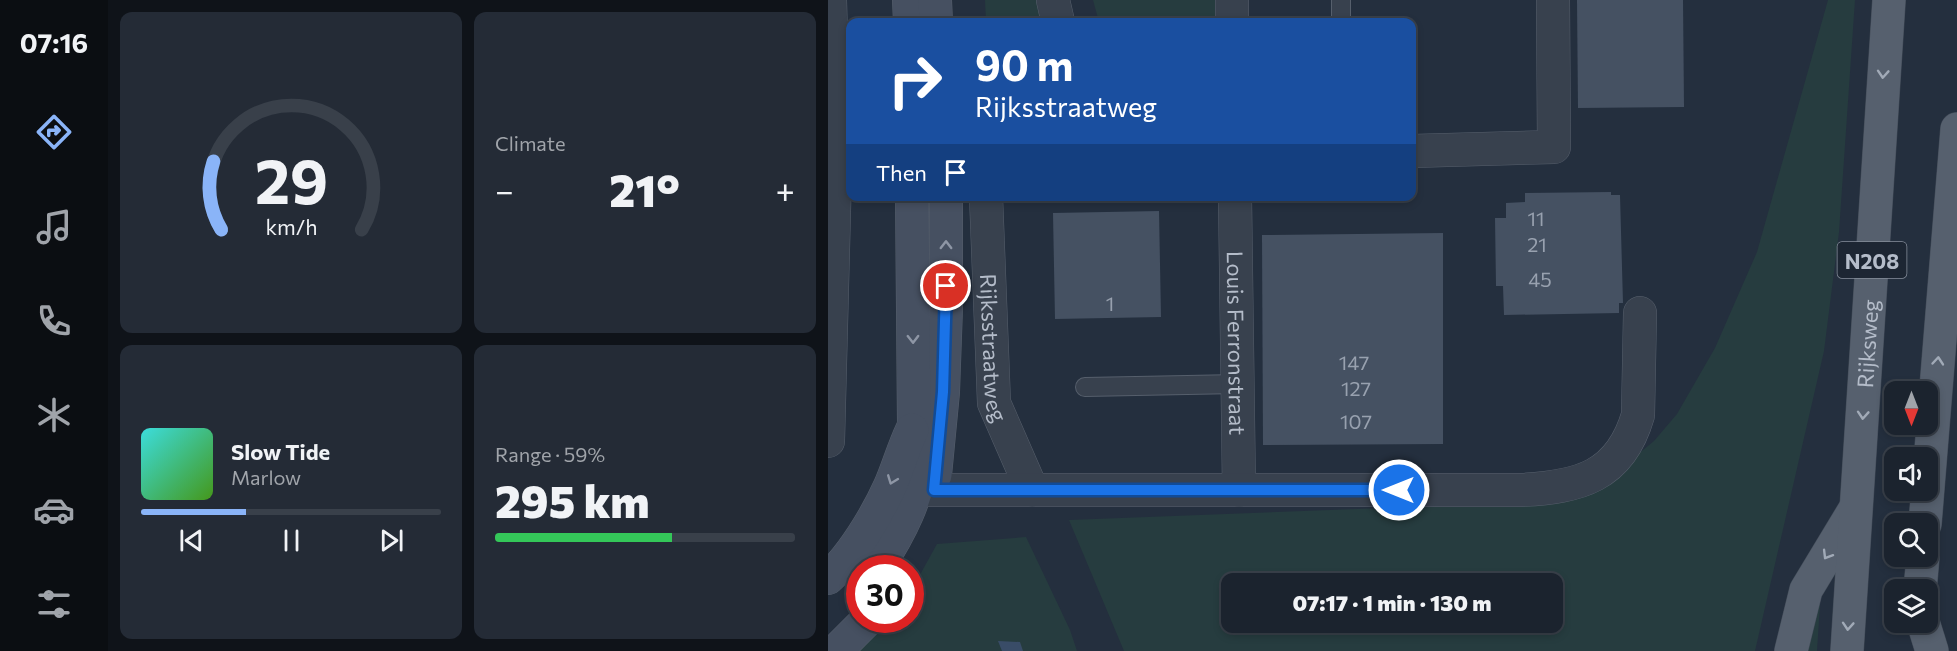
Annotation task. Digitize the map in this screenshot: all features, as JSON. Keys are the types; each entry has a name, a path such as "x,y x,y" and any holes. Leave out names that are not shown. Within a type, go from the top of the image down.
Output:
{"main road":[{"path":"909,0 910,18"},
{"path":"935,0 936,18"},
{"name":"Rijksweg","path":"1846,651 1889,0"},
{"path":"1926,513 1957,129"},
{"name":"Rijksstraatweg","path":"886,555 925,490 921,452 914,426 912,201"},
{"name":"Rijksstraatweg","path":"908,555 919,538 925,490 943,392 946,201"},
{"name":"Rijksstraatweg","path":"828,578 869,528 891,485 914,426"},
{"name":"N208","path":"1791,651 1806,590 1857,505"},
{"path":"828,628 846,611"},
{"path":"836,651 854,633"},
{"path":"1916,651 1917,633"},
{"path":"1926,633 1932,651"}],"street":[{"path":"828,441 832,171 830,0"},
{"path":"1053,0 1057,18"},
{"path":"1232,0 1232,18"},
{"path":"1416,151 1554,147 1553,0"},
{"name":"Rijksstraatweg","path":"986,201 994,403 1032,490"},
{"name":"Louis Ferronstraat","path":"1235,201 1239,490"},
{"path":"925,490 1521,490 1545,489 1582,481 1602,470 1616,458 1627,444 1634,429 1638,415 1640,313"}],"lane":[{"path":"1341,0 1341,18"},
{"path":"1085,387 1238,384"}],"green space":[{"path":"985,0 1040,0 1045,18 986,18"},
{"path":"1093,0 1217,0 1217,18 1098,18"},
{"path":"1828,0 1855,0 1839,232 1824,351 1755,651 1124,651 1069,520 1462,505 1615,473 1654,441 1677,414 1715,348 1757,252"},
{"path":"1026,537 1070,630 1077,651 854,651 873,633 924,633 924,568 937,544"},
{"path":"1810,605 1820,605 1817,651 1799,651"}],"water":[{"path":"998,641 1020,642 1023,651 1002,651"}],"building":[{"path":"1577,0 1683,0 1684,107 1578,108"},
{"path":"1611,192 1611,195 1620,195 1623,303 1619,303 1619,313 1504,315 1503,286 1496,286 1495,218 1506,218 1506,203 1525,202 1525,193"},
{"path":"1159,211 1161,317 1055,319 1053,213"},
{"path":"1443,233 1443,444 1263,445 1262,235"}],"route":[{"path":"946,286 943,392 934,490 1399,490"}]}
